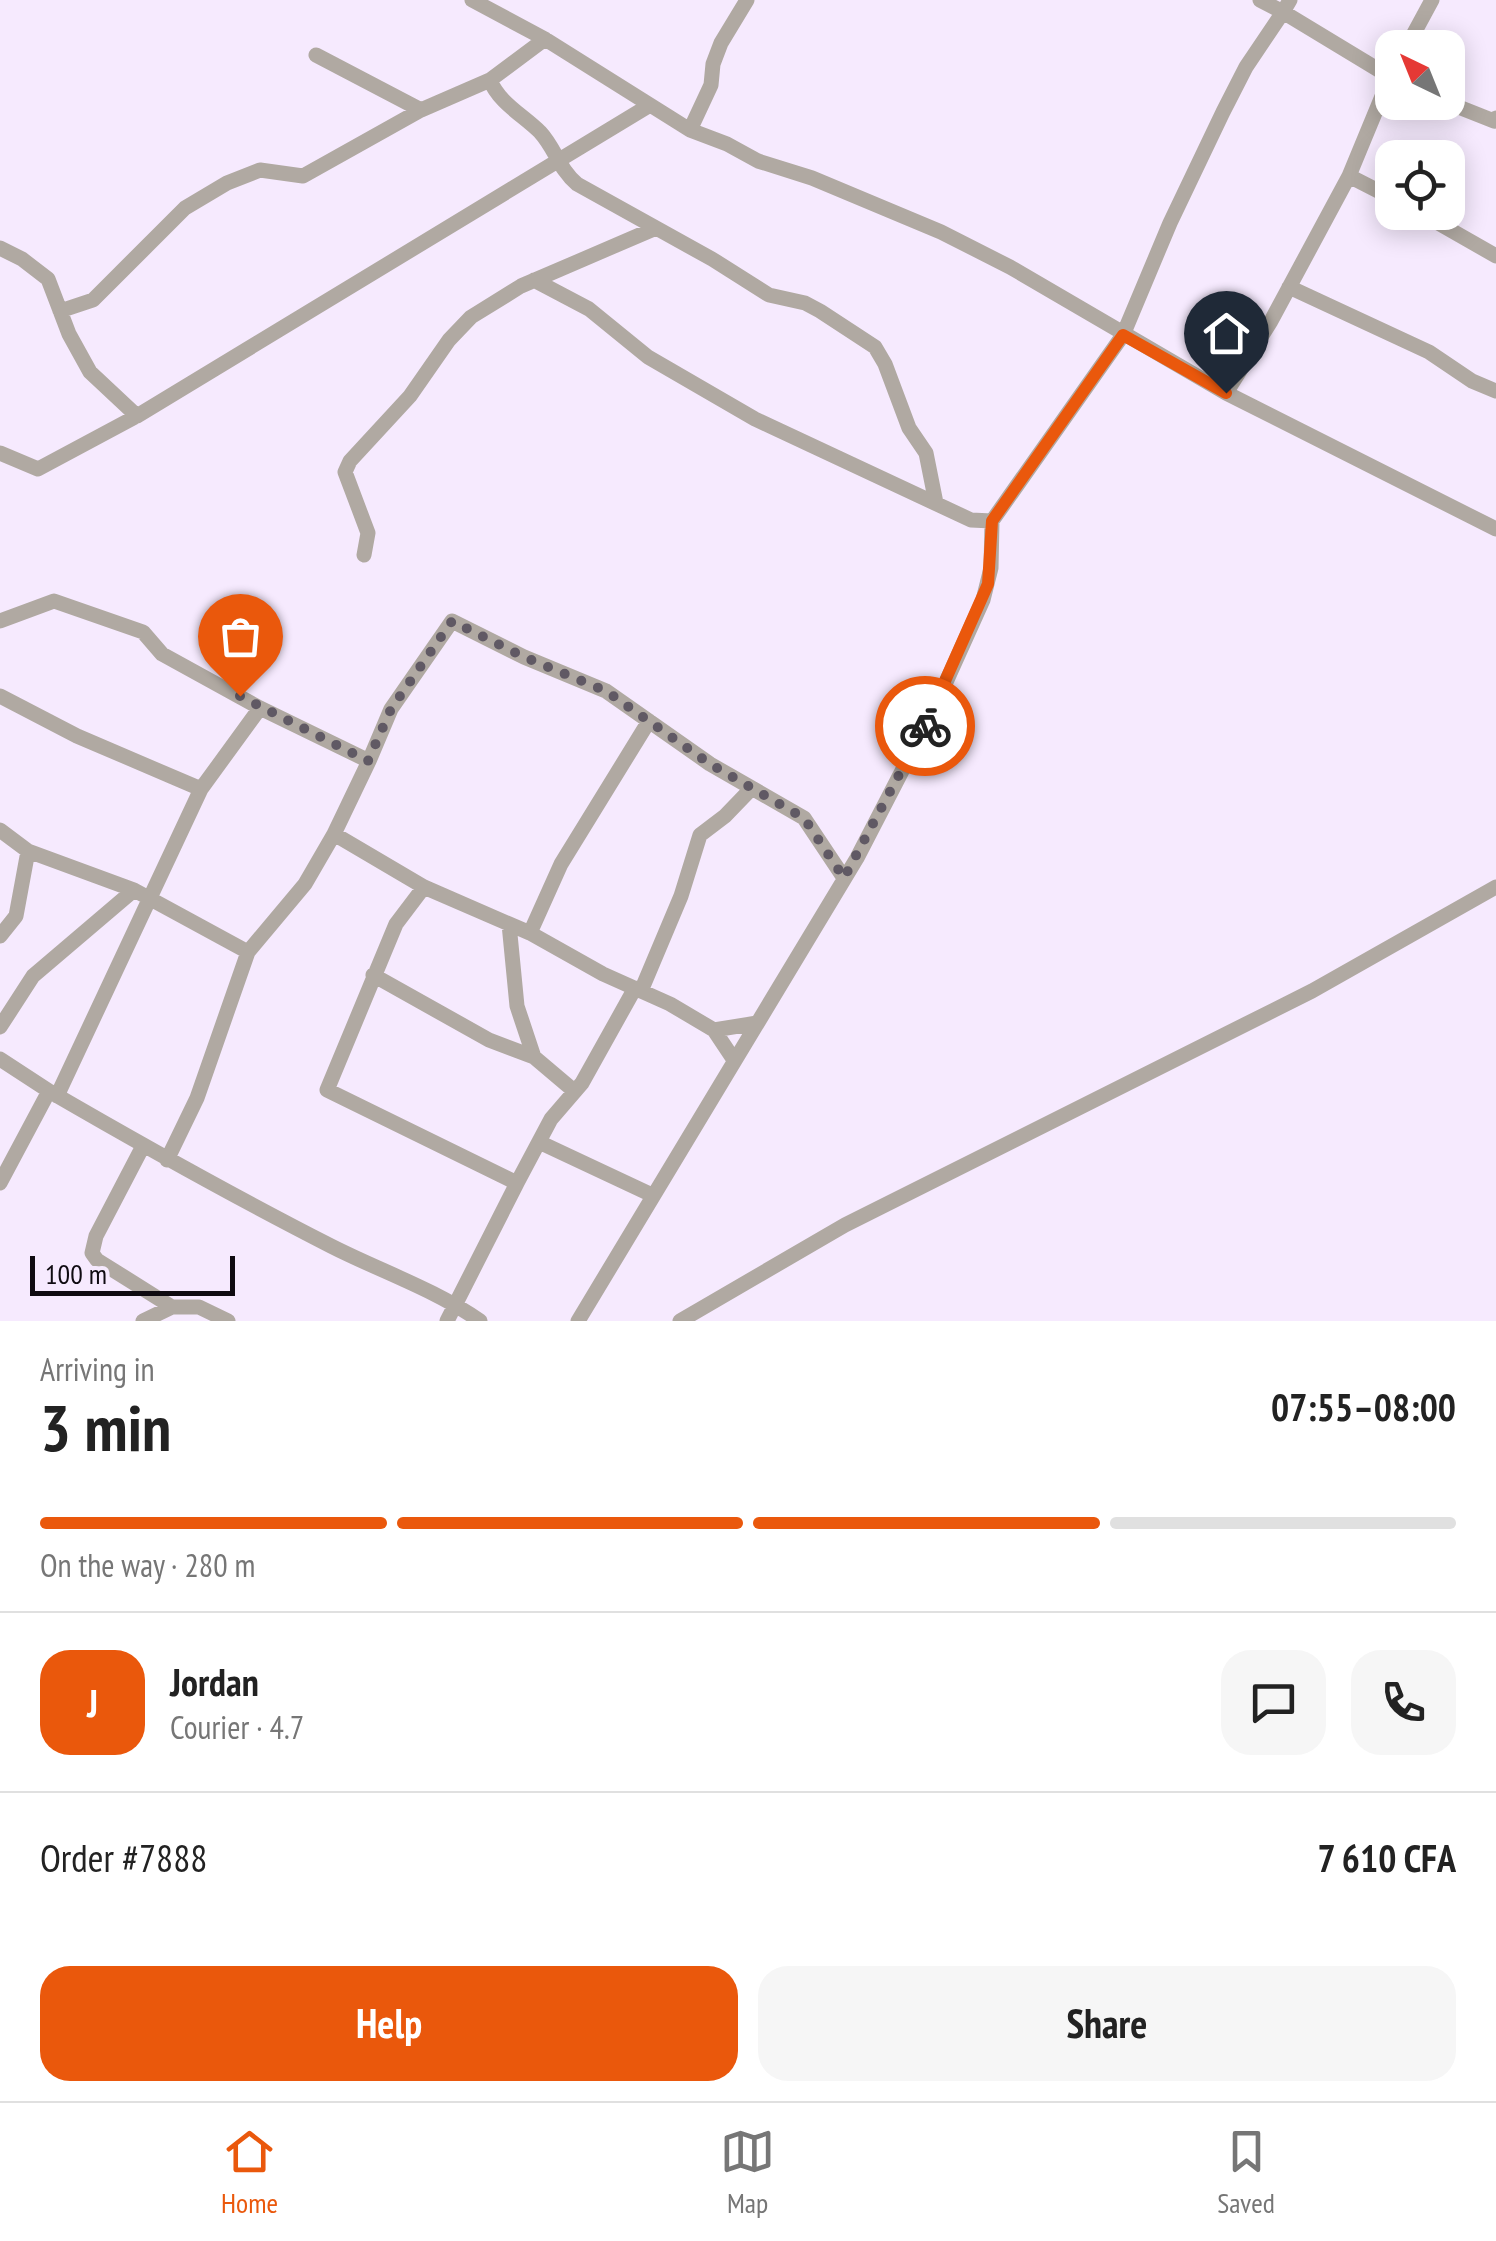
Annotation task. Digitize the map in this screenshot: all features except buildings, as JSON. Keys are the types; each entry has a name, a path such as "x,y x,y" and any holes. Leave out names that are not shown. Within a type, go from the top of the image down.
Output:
{"street":[{"path":"472,0 545,40 690,130 758,161 812,178 941,232 1010,266 1226,393 1494,528 1496,510"},
{"path":"690,130 711,86 712,64 747,0"},
{"path":"1260,0 1286,6 1375,65"},
{"path":"1416,30 1432,0"},
{"path":"578,1321 844,878 933,711 983,600 991,568 992,521 1123,335 1216,126 1246,68 1286,6"},
{"path":"60,311 92,300 185,208 228,183 260,170 303,176 421,110 490,80 545,40"},
{"path":"316,55 421,110"},
{"path":"490,80 495,92 546,139 557,162 577,184 768,295 805,303 875,347 909,428 926,453 936,503"},
{"path":"0,453 38,469 137,416 650,105"},
{"path":"1465,109 1495,121"},
{"path":"1226,393 1349,176 1375,116"},
{"path":"1349,176 1375,189"},
{"path":"364,556 368,533 344,472 410,396 460,327 487,306 534,280 656,228"},
{"path":"1451,230 1496,256"},
{"path":"0,248 22,259 48,280 90,372 137,416"},
{"path":"534,280 589,310 648,357 755,420 971,520 992,521"},
{"path":"1289,287 1428,352 1472,381 1496,391"},
{"path":"0,621 54,601 143,632 162,654 368,761"},
{"path":"167,1160 197,1098 248,952 305,884 334,834 391,709 452,621 606,691 710,764 804,818 844,878"},
{"path":"0,696 77,736 201,789"},
{"path":"0,1184 53,1094 141,894 201,789 260,708"},
{"path":"530,933 561,864 649,721"},
{"path":"448,1321 551,1118 582,1083 638,989 681,896 700,835 752,788"},
{"path":"0,830 28,851 141,894 248,952"},
{"path":"334,834 424,886 530,933 714,1030 734,1060"},
{"path":"0,936 16,916 28,851"},
{"path":"424,886 396,924 327,1090 517,1183"},
{"path":"680,1321 845,1225 1312,991 1496,888"},
{"path":"0,1027 32,976 141,894"},
{"path":"509,924 517,1006 534,1057"},
{"path":"373,975 489,1040 534,1057 573,1090"},
{"path":"714,1030 757,1023"},
{"path":"0,1059 167,1160 342,1252 456,1304 480,1321"},
{"path":"539,1142 652,1195"},
{"path":"143,1146 96,1236 92,1254 172,1306 228,1321"},
{"path":"143,1321 172,1306"}],"way so far":[{"path":"240,696 368,761 391,709 452,621 606,691 710,764 804,818 844,878 925,726"}],"route":[{"path":"925,726 983,600 991,568 992,521 1123,335 1226,393"}]}
